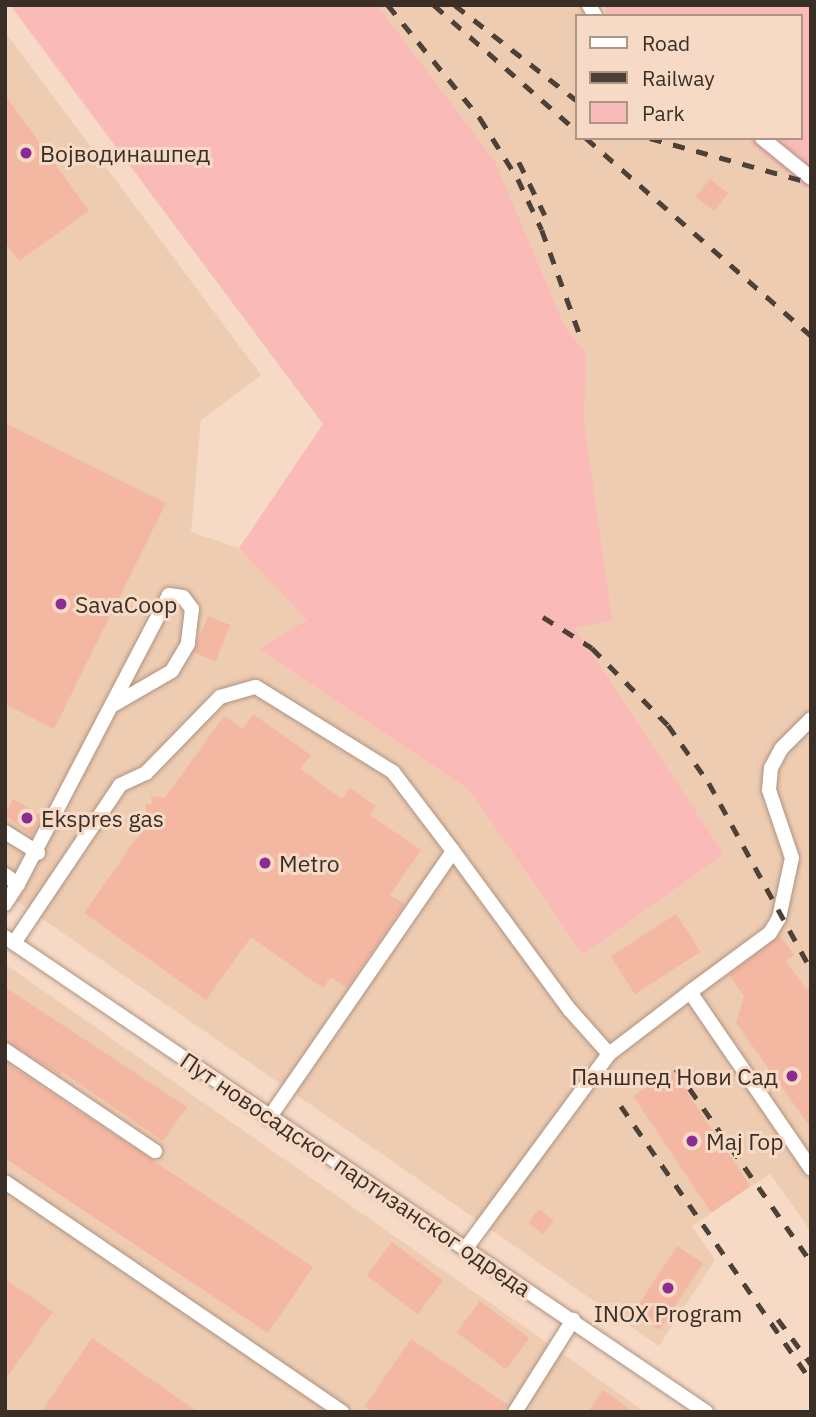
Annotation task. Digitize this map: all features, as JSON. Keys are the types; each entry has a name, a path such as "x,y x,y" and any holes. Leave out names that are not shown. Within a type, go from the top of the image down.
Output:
{"street":[{"path":"764,140 811,178"},
{"path":"5,904 38,853 113,705 169,595 183,597 192,609 188,644 172,671 113,705"},
{"path":"10,940 120,785 146,773 220,697 256,687 393,772 570,1010 609,1054"},
{"path":"466,1248 609,1054 770,933 779,918 792,858 769,790 771,768 781,749 811,719"},
{"path":"5,832 38,853"},
{"path":"269,1118 453,850"},
{"path":"5,875 18,884"},
{"name":"Пут новосадског партизанског одреда","path":"10,940 706,1412"},
{"path":"690,992 811,1169"},
{"path":"5,1050 155,1151"},
{"path":"5,1182 342,1412"},
{"path":"515,1412 573,1320"}],"shaded area":[{"path":"281,5 591,5 600,14 574,14 574,140 747,140 811,191 811,1231 770,1174 692,1226 715,1260 659,1346 5,893 5,32 261,375 201,420 191,532 239,548 308,620 260,649 469,790 583,955 724,854 473,474"},
{"path":"5,964 553,1347 645,1412 5,1412"}],"green space":[{"path":"10,5 377,5 495,162 564,325 586,354 584,423 612,620 575,628 724,854 583,955 469,790 259,649 307,620 239,548 323,424"},
{"path":"604,5 811,5 811,191 747,140 802,140 802,14 606,14"}],"building":[{"name":"Војводинашпед","path":"5,95 89,211 19,261 5,242"},
{"path":"710,179 728,193 714,211 696,197"},
{"name":"SavaCoop","path":"5,423 166,503 54,729 5,704"},
{"path":"208,616 230,625 216,661 193,652"},
{"name":"Metro","path":"253,714 311,755 300,769 342,799 350,788 376,806 370,815 421,850 390,895 405,904 347,988 331,977 323,988 251,937 206,1000 84,913 148,822 145,804 152,804 151,796 165,798 224,716 243,729"},
{"name":"Ekspres gas","path":"13,799 42,816 32,836 5,815"},
{"path":"676,914 701,952 635,994 611,956"},
{"name":"Паншпед Нови Сад","path":"780,935 794,955 786,961 806,989 811,986 811,1128 736,1023 744,996 729,975"},
{"path":"5,987 187,1107 163,1141 62,1072 60,1075 5,1040"},
{"path":"5,1062 313,1267 268,1333 5,1158"},
{"name":"Мај Гор","path":"672,1070 750,1186 711,1212 633,1096"},
{"path":"539,1209 554,1221 543,1234 528,1222"},
{"path":"392,1242 443,1281 418,1314 367,1276"},
{"name":"INOX Program","path":"677,1246 703,1263 659,1330 633,1313"},
{"path":"5,1279 53,1312 5,1380"},
{"path":"480,1301 530,1338 506,1369 457,1332"},
{"path":"92,1338 198,1412 41,1412"},
{"path":"411,1339 508,1405 503,1412 373,1412 365,1406"},
{"path":"603,1390 634,1412 588,1412"}],"railway":[{"path":"388,5 480,118 518,179 542,230 579,332"},
{"path":"434,5 574,128"},
{"path":"455,5 574,98"},
{"path":"588,140 811,336"},
{"path":"657,140 811,183"},
{"path":"519,162 545,215"},
{"path":"543,617 592,648 668,725 709,783 811,969"},
{"path":"676,1069 811,1262"},
{"path":"621,1106 811,1380"},
{"path":"778,1319 811,1364"}],"place":[{"name":"Војводинашпед","path":"26,153"},
{"name":"SavaCoop","path":"61,604"},
{"name":"Ekspres gas","path":"27,818"},
{"name":"Metro","path":"265,863"},
{"name":"Паншпед Нови Сад","path":"792,1076"},
{"name":"Мај Гор","path":"692,1141"},
{"name":"INOX Program","path":"668,1288"}]}
